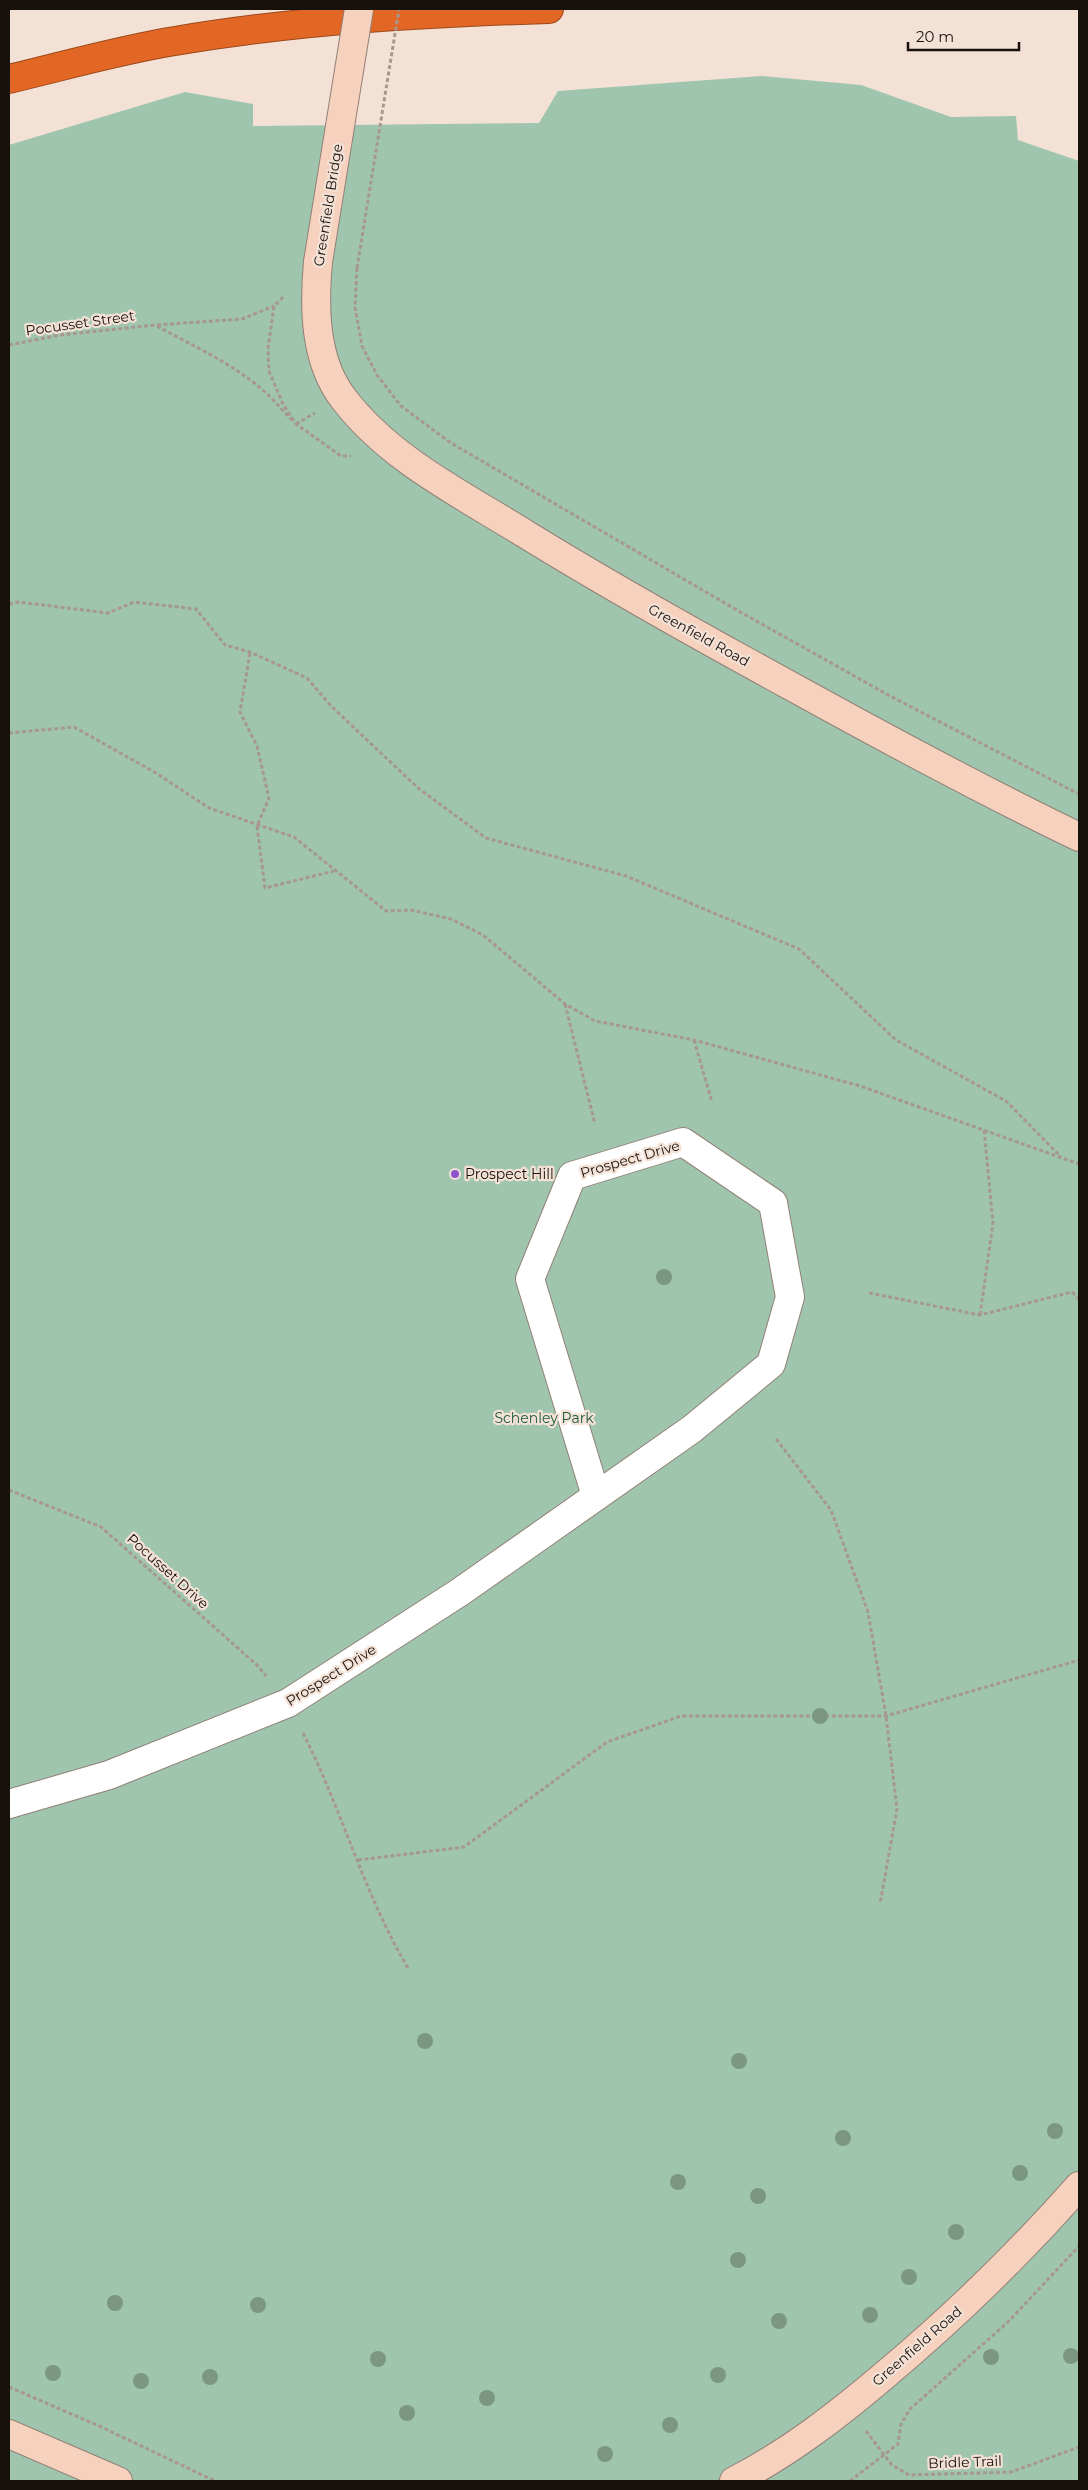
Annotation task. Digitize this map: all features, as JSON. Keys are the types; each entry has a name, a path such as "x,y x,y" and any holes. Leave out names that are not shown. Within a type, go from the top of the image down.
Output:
{"highway":[{"path":"9,79 173,41 265,28 358,18 442,12 549,9"}],"main road":[{"name":"Greenfield Bridge","path":"343,398 330,375 318,333 316,290 318,262 359,9"},
{"name":"Greenfield Road","path":"343,398 370,431 426,472 557,554 700,636 880,735 1079,837"},
{"name":"Greenfield Road","path":"734,2481 764,2474 924,2342 1000,2272 1079,2186"},
{"path":"9,2434 118,2481"}],"street":[{"name":"Prospect Drive","path":"9,1804 109,1775 288,1703 460,1592 692,1429 771,1364 790,1297 773,1203 684,1142 572,1176 530,1279 596,1496"}],"path":[{"path":"399,9 357,268 354,307 362,346 377,375 401,406 451,443 735,609 872,686 1079,794"},
{"path":"274,306 318,262"},
{"name":"Pocusset Street","path":"9,345 60,335 155,325 242,319 274,306"},
{"name":"Pocusset Street","path":"155,325 210,354 249,380 266,393 296,424 283,404 269,371 268,349 274,306"},
{"path":"9,604 18,602 108,613 134,602 196,609 225,645 250,652 307,678 331,706 418,788 486,838 626,876 799,949 896,1040 1006,1101 1061,1157"},
{"path":"250,652 240,712 257,746 269,798 257,826 265,888 335,871"},
{"path":"9,733 74,727 156,773 210,808 257,826 294,837 386,911 411,910 450,920 482,935 565,1004 595,1021 694,1040 860,1086 1079,1164"},
{"path":"565,1004 595,1124"},
{"path":"694,1040 712,1102"},
{"path":"980,1315 993,1223 984,1129"},
{"path":"869,1293 980,1315 1072,1292 1079,1299"},
{"path":"776,1439 831,1510 868,1612 886,1716 897,1809 880,1904"},
{"name":"Pocusset Drive","path":"9,1490 102,1526 257,1665 288,1703"},
{"path":"358,1860 464,1847 607,1742 681,1716 886,1716 1079,1660"},
{"path":"319,1765 387,1933 408,1968"},
{"path":"850,2481 898,2444 901,2424 910,2409 1008,2322 1079,2246"},
{"path":"9,2388 97,2425 215,2481"},
{"name":"Bridle Trail","path":"884,2456 892,2465 908,2475 975,2474 1011,2472 1079,2447"}],"green space":[{"name":"Schenley Park","path":"762,76 861,85 951,117 1016,116 1018,140 1079,161 1079,2481 9,2481 9,145 185,92 253,104 253,126 539,123 558,91"}],"place":[{"name":"Prospect Hill","path":"455,1174"}]}
